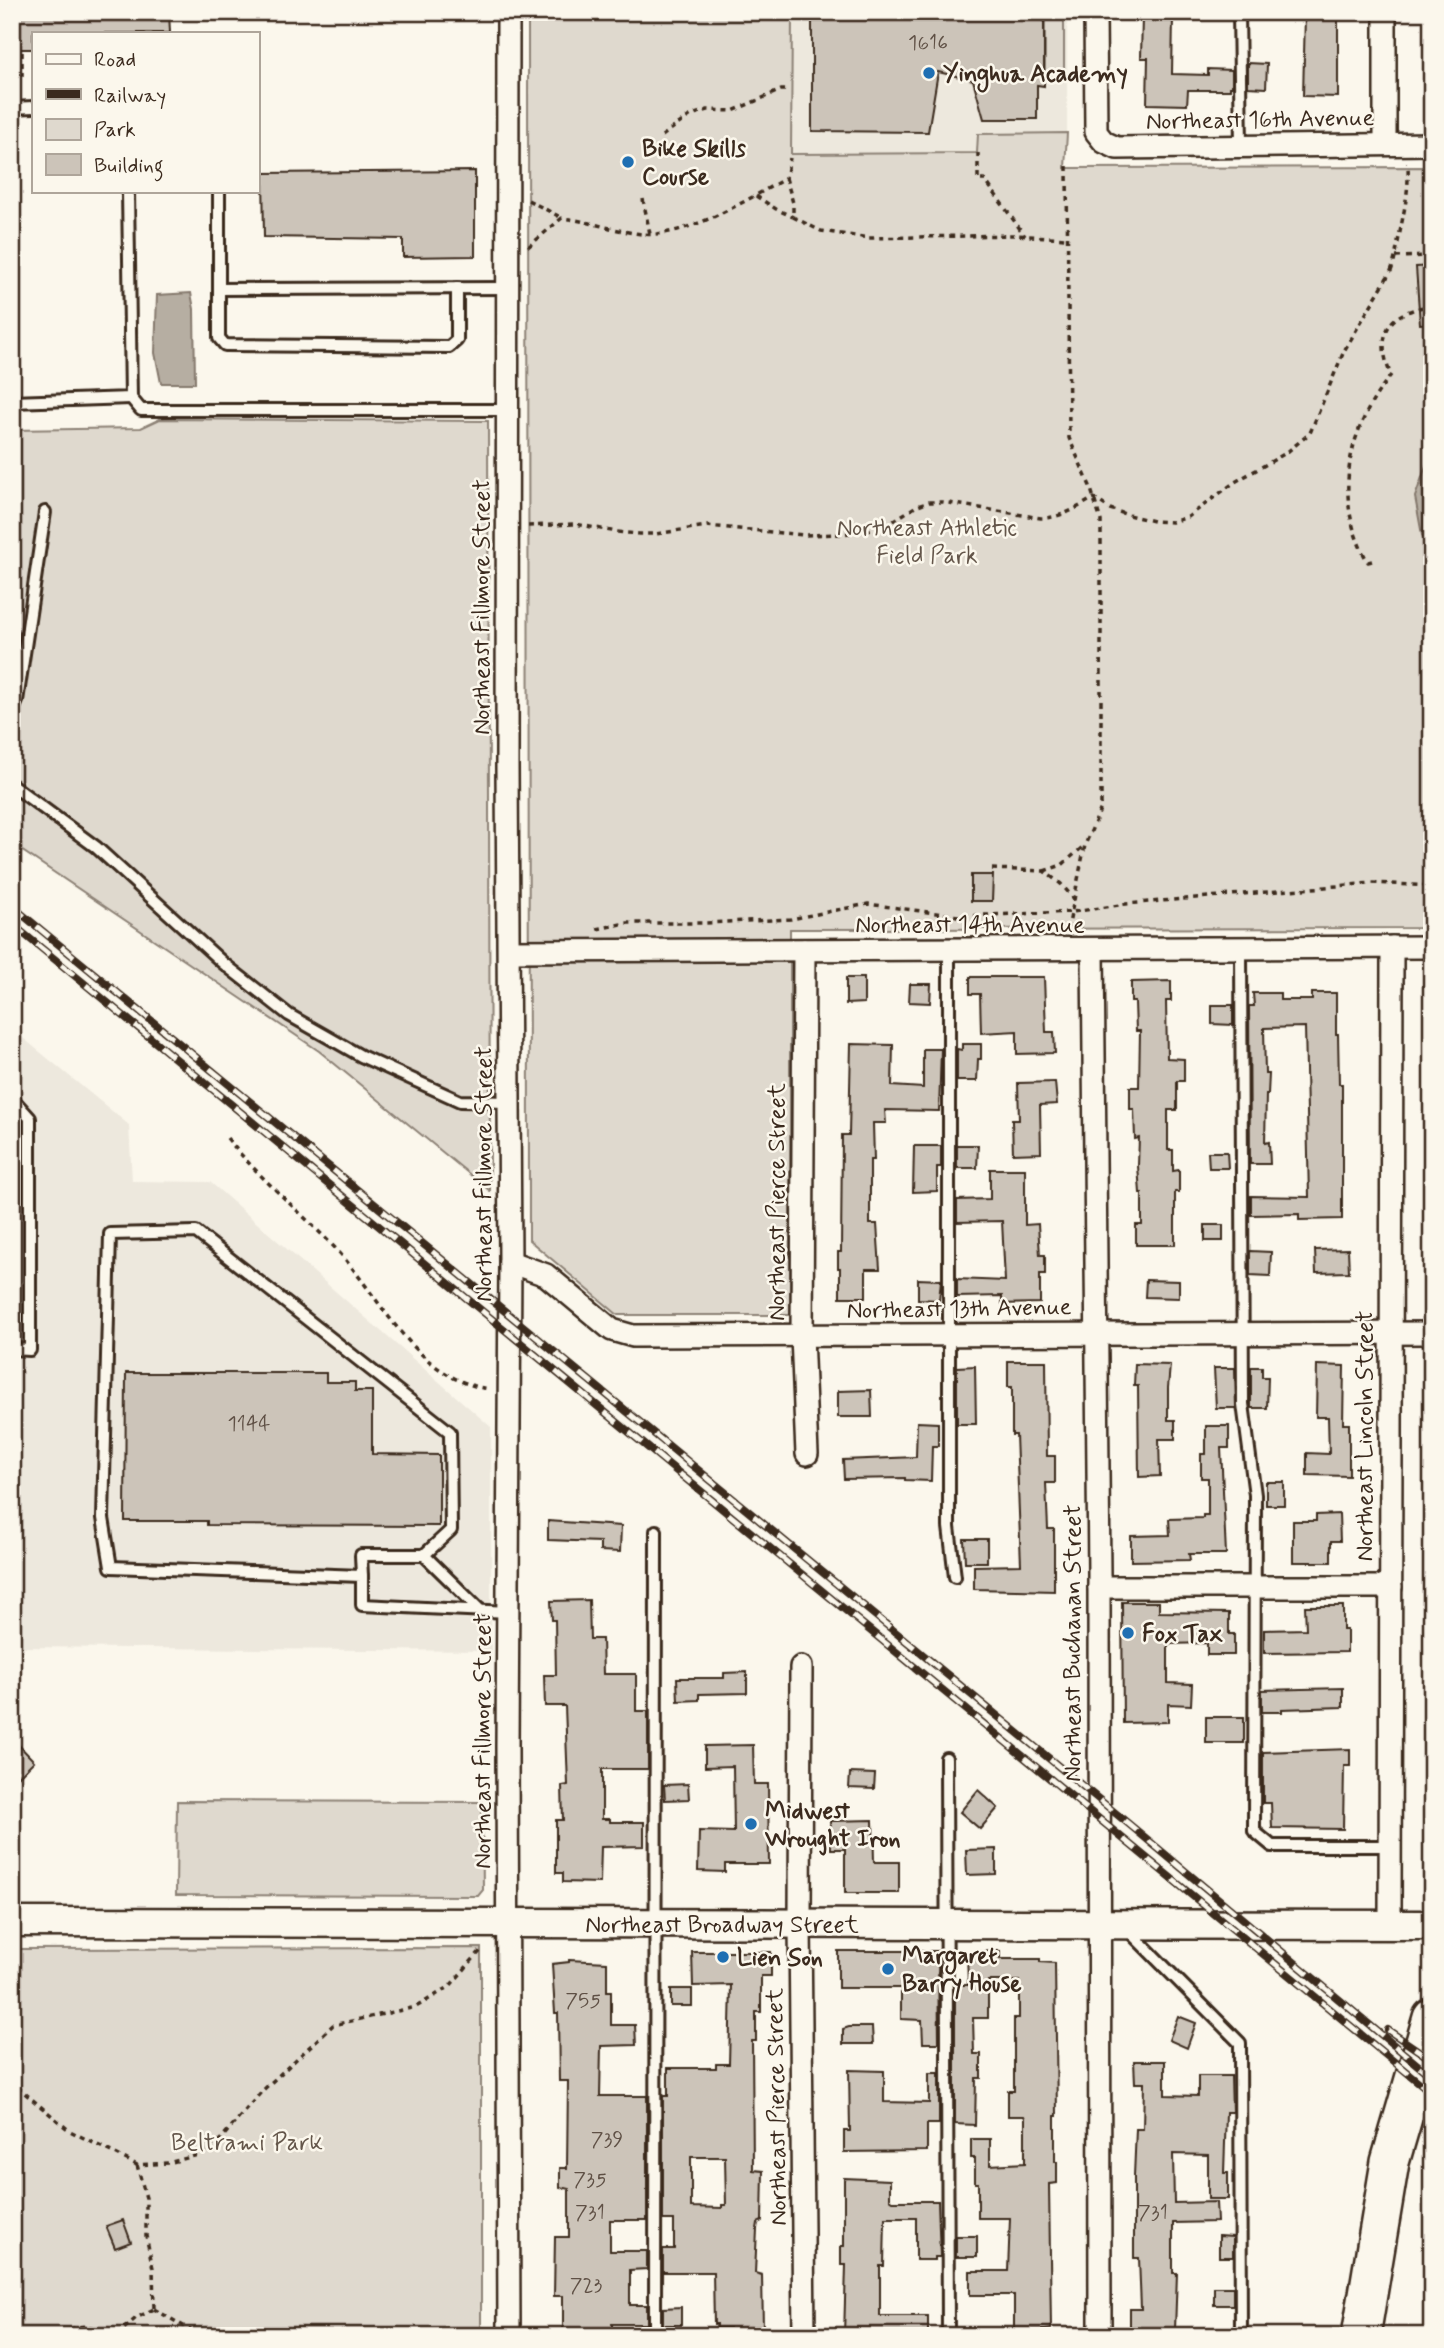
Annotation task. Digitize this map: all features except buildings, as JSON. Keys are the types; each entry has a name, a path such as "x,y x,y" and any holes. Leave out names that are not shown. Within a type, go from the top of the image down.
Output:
{"highway":[{"path":"1361,2336 1390,2162 1432,2018"}],"main road":[{"name":"Northeast Broadway Street","path":"12,1922 1410,1925"}],"street":[{"name":"Northeast Fillmore Street","path":"508,12 509,2336"},
{"name":"Northeast 16th Avenue","path":"1095,12 1096,132 1104,142 1117,148 1432,144"},
{"path":"1385,12 1396,144"},
{"name":"Northeast Lincoln Street","path":"1392,947 1392,1846 1410,1925"},
{"name":"Northeast 14th Avenue","path":"509,951 1432,947"},
{"name":"Northeast Pierce Street","path":"804,950 802,1336 807,1454"},
{"name":"Northeast Buchanan Street","path":"1093,950 1099,1587 1111,1925 1100,2336"},
{"name":"Northeast 13th Avenue","path":"510,1262 547,1275 612,1330 633,1336 1432,1333"},
{"path":"1099,1587 1391,1587"},
{"name":"Northeast Pierce Street","path":"801,1667 800,1924 804,2336"}],"lane":[{"path":"1239,12 1241,145"},
{"path":"12,108 32,107"},
{"path":"128,192 131,398 141,410 508,410"},
{"path":"219,192 219,338 225,345 449,346 457,340 457,288"},
{"path":"219,289 508,288"},
{"path":"12,402 131,398"},
{"path":"12,712 17,701 45,512"},
{"path":"12,785 96,847 223,963 289,1015 361,1056 460,1101 510,1102"},
{"path":"1241,948 1243,1404 1255,1495 1254,1831 1272,1846 1392,1846"},
{"path":"949,950 949,1527 955,1577"},
{"path":"12,1098 30,1118 30,1350 12,1349"},
{"path":"362,1577 111,1567 103,1518 110,1234 196,1232 450,1432 451,1530 424,1555 361,1555 362,1577 362,1605 509,1612"},
{"path":"655,2336 656,1531"},
{"path":"424,1555 481,1611"},
{"path":"946,1758 948,2336"},
{"path":"1111,1925 1240,2043 1241,2336"}],"path":[{"path":"791,13 809,13"},
{"path":"12,52 22,52 22,76"},
{"path":"663,136 691,115 708,110 733,111 748,106 761,97 780,90 790,90"},
{"path":"1094,498 1110,509 1128,515 1153,522 1172,522 1188,517 1235,482 1286,453 1310,433 1344,351 1391,271 1396,257 1399,232 1408,200 1396,144"},
{"path":"978,153 978,180 985,180 1025,236"},
{"path":"790,158 786,178 793,202 793,217"},
{"path":"1067,166 1069,438 1101,522 1101,808 1085,845 1068,929"},
{"path":"528,200 562,218 644,235 683,230 786,178"},
{"path":"755,196 821,232 869,238 1066,238"},
{"path":"643,199 650,234"},
{"path":"528,247 562,218"},
{"path":"1396,257 1432,256"},
{"path":"1372,561 1368,562 1362,552 1350,518 1349,467 1363,415 1391,376 1384,360 1383,344 1390,324 1402,313 1424,306 1432,307"},
{"path":"1363,415 1370,418"},
{"path":"528,526 575,524 639,534 706,526 804,535 842,534 882,528 915,507 929,502 1054,518 1094,498"},
{"path":"992,869 1044,871 1062,865 1085,845"},
{"path":"1044,871 1061,884 1075,900"},
{"path":"592,930 626,923 791,919 868,904 958,916 1073,912 1126,904 1373,883 1432,886"},
{"path":"227,1138 250,1166 336,1250 397,1328 423,1353 444,1371 472,1387 510,1391"},
{"path":"12,2078 70,2132 137,2165 168,2163 198,2155 220,2140 262,2091 333,2025 416,2007 449,1987 483,1948"},
{"path":"137,2165 146,2198 146,2235 153,2268 154,2309"},
{"path":"62,2336 76,2327 86,2326 107,2335 120,2333 136,2318 154,2309"},
{"path":"154,2309 201,2336"}],"shaded area":[{"name":"Yinghua Academy","path":"792,12 1067,12 1067,133 978,134 978,153 791,154"},
{"path":"191,293 194,309 195,383 161,383 155,353 157,295"},
{"path":"1432,457 1432,552 1422,535 1415,497 1428,460"},
{"path":"12,1029 129,1125 132,1181 210,1182 491,1427 491,1651 12,1647"}],"green space":[{"name":"Northeast Athletic Field Park","path":"528,12 792,12 791,154 977,153 978,134 1067,133 1065,168 1432,167 1432,928 790,929 790,1315 618,1315 529,1240"},
{"path":"1045,12 1064,12 1064,79 1045,79"},
{"path":"160,419 488,421 490,1191 319,1051 21,850 12,836 12,430 141,428"},
{"path":"177,1801 482,1802 483,1890 478,1896 176,1895"},
{"name":"Beltrami Park","path":"481,1948 481,2336 12,2336 12,1949"}],"railway":[{"path":"12,906 1130,1825 1432,2077"},
{"path":"12,924 1432,2093"},
{"path":"1388,2030 1432,2060"}],"place":[{"name":"Yinghua Academy","path":"929,73"},
{"name":"Bike Skills Course","path":"628,162"},
{"name":"Fox Tax","path":"1128,1633"},
{"name":"Midwest Wrought Iron","path":"751,1824"},
{"name":"Lien Son","path":"723,1957"},
{"name":"Margaret Barry House","path":"888,1969"}]}
